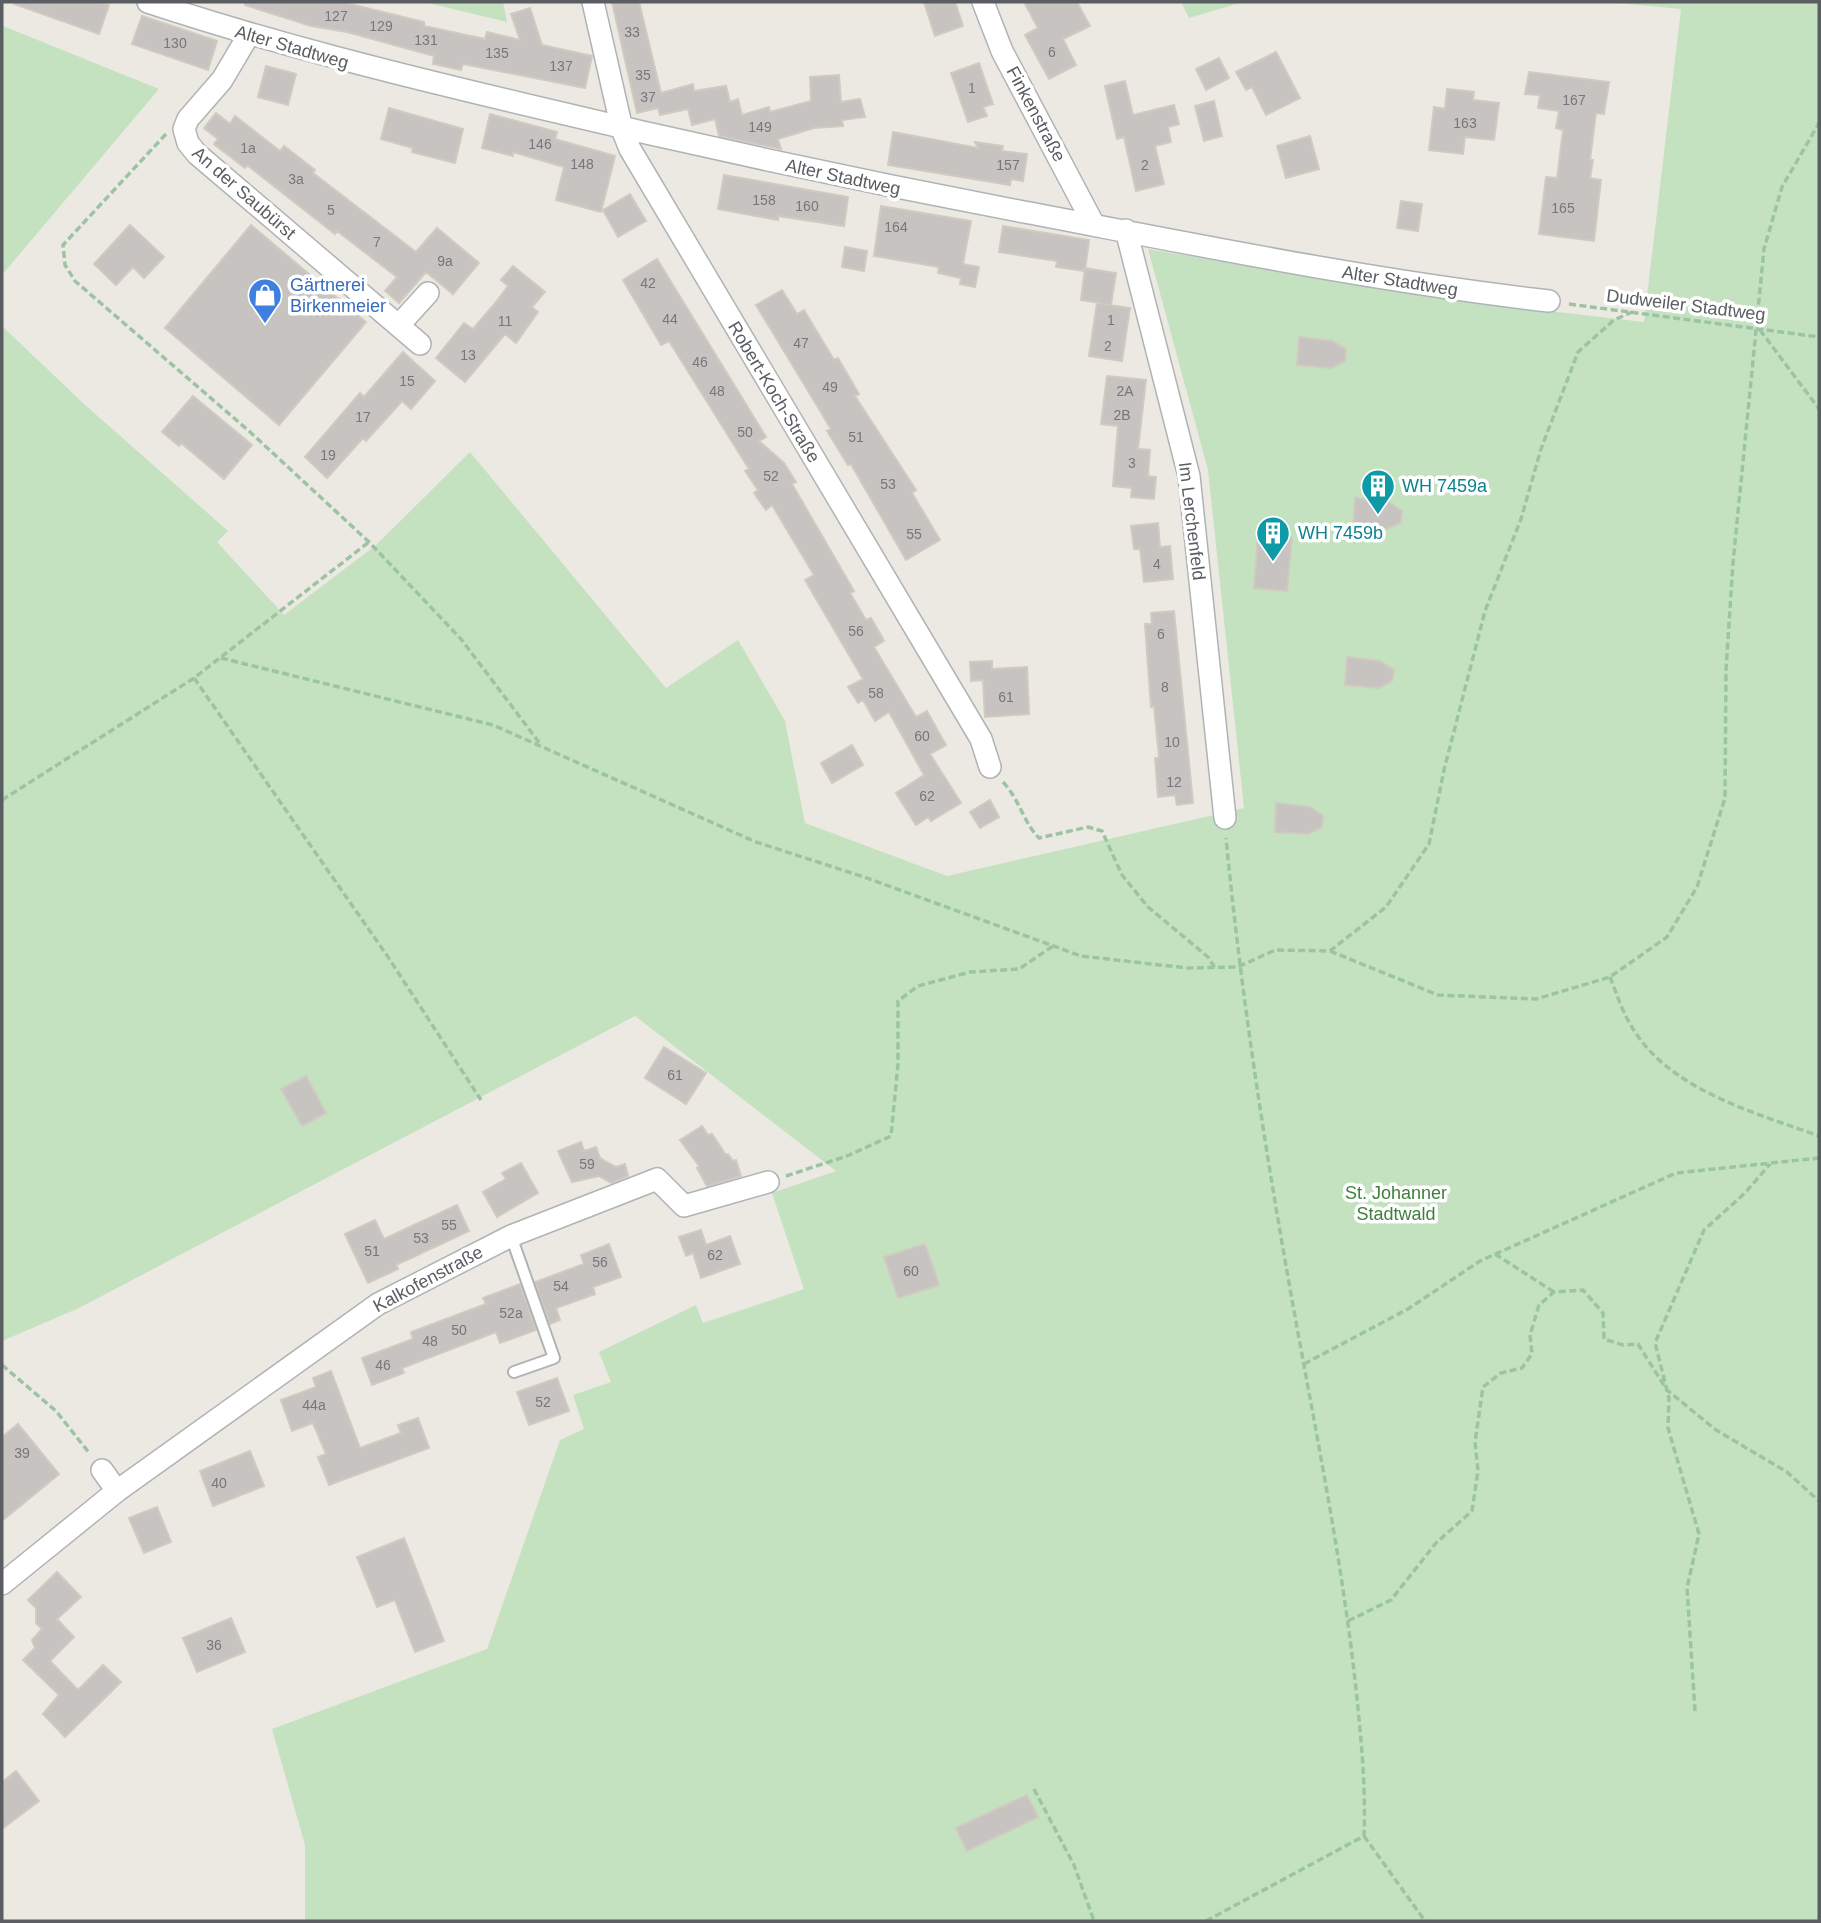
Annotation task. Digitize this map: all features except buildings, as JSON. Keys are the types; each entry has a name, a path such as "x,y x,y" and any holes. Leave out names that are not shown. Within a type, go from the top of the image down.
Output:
{"street":[{"name":"Alter Stadtweg","path":"148,2 248,36 622,129 886,186 1411,284 1549,302"},
{"name":"Robert-Koch-Straße","path":"593,2 622,129 630,149 981,739 990,767"},
{"name":"Finkenstraße","path":"984,2 1002,51 1094,225"},
{"path":"188,119 222,80 248,36"},
{"name":"An der Saubürst","path":"188,119 184,129 188,144 197,155 420,344"},
{"name":"Im Lerchenfeld","path":"1126,230 1189,476 1225,818"},
{"path":"399,325 428,293"},
{"name":"Kalkofenstraße","path":"2,1584 117,1491 360,1315 511,1236 657,1179 684,1206 768,1182"},
{"path":"102,1469 117,1491"}],"lane":[{"path":"511,1236 554,1358 514,1372"}],"path":[{"path":"188,119 163,136 63,245 65,265 75,281 222,406 369,542 461,639 542,746"},
{"path":"221,658 493,725 756,842 864,877 1081,956 1187,968 1215,968 1238,967 1275,950 1330,951 1438,995 1536,999 1610,977 1667,937 1697,887 1725,798 1726,670 1732,576 1767,237 1783,187 1819,123"},
{"name":"Dudweiler Stadtweg","path":"1549,302 1819,337"},
{"path":"1330,951 1386,907 1429,844 1444,770 1485,611 1521,519 1541,449 1578,352 1614,320 1632,312"},
{"path":"1758,328 1819,409"},
{"path":"2,800 194,678 369,542"},
{"path":"194,678 388,957 481,1100"},
{"path":"990,767 1018,797 1030,829 1039,838 1088,827 1102,831 1122,875 1147,907 1208,957 1215,968"},
{"path":"1225,818 1238,967 1270,1179 1324,1462 1348,1621 1366,1790 1364,1836 1425,1921"},
{"path":"768,1182 847,1156 891,1136 898,1064 898,1001 918,986 970,972 1019,970 1053,946"},
{"path":"1610,977 1629,1024 1663,1064 1724,1101 1819,1136"},
{"path":"1304,1364 1408,1309 1495,1254 1676,1173 1819,1158"},
{"path":"1695,1711 1687,1588 1699,1534 1668,1428 1667,1390 1655,1343 1704,1230 1745,1193 1770,1164"},
{"path":"1495,1254 1553,1292 1583,1290 1603,1313 1604,1339 1623,1345 1638,1344 1667,1390 1716,1430 1787,1472 1819,1502"},
{"path":"1348,1621 1391,1600 1436,1543 1472,1511 1478,1471 1475,1441 1483,1387 1501,1373 1522,1368 1532,1354 1530,1335 1539,1305 1553,1292"},
{"path":"2,1365 56,1411 102,1469"},
{"path":"1034,1789 1074,1866 1094,1921"},
{"path":"1206,1921 1364,1836"}],"green space":[{"path":"424,2 503,2 507,22"},
{"path":"1181,2 1243,2 1189,18"},
{"name":"St. Johanner Stadtwald","path":"1606,2 1819,2 1819,1921 305,1921 305,1845 272,1729 487,1649 560,1440 584,1429 573,1395 611,1382 599,1352 696,1305 703,1323 804,1289 772,1193 836,1171 635,1016 79,1308 2,1341 2,326 84,404 228,531 217,542 284,615 376,545 470,452 666,688 738,640 785,721 805,823 947,876 1244,808 1208,470 1148,249 1423,296 1644,322 1681,9"},
{"path":"2,27 159,89 2,275"}],"place":[{"name":"Gärtnerei Birkenmeier","path":"265,325"},
{"name":"WH 7459a","path":"1378,516"},
{"name":"WH 7459b","path":"1273,563"}]}
